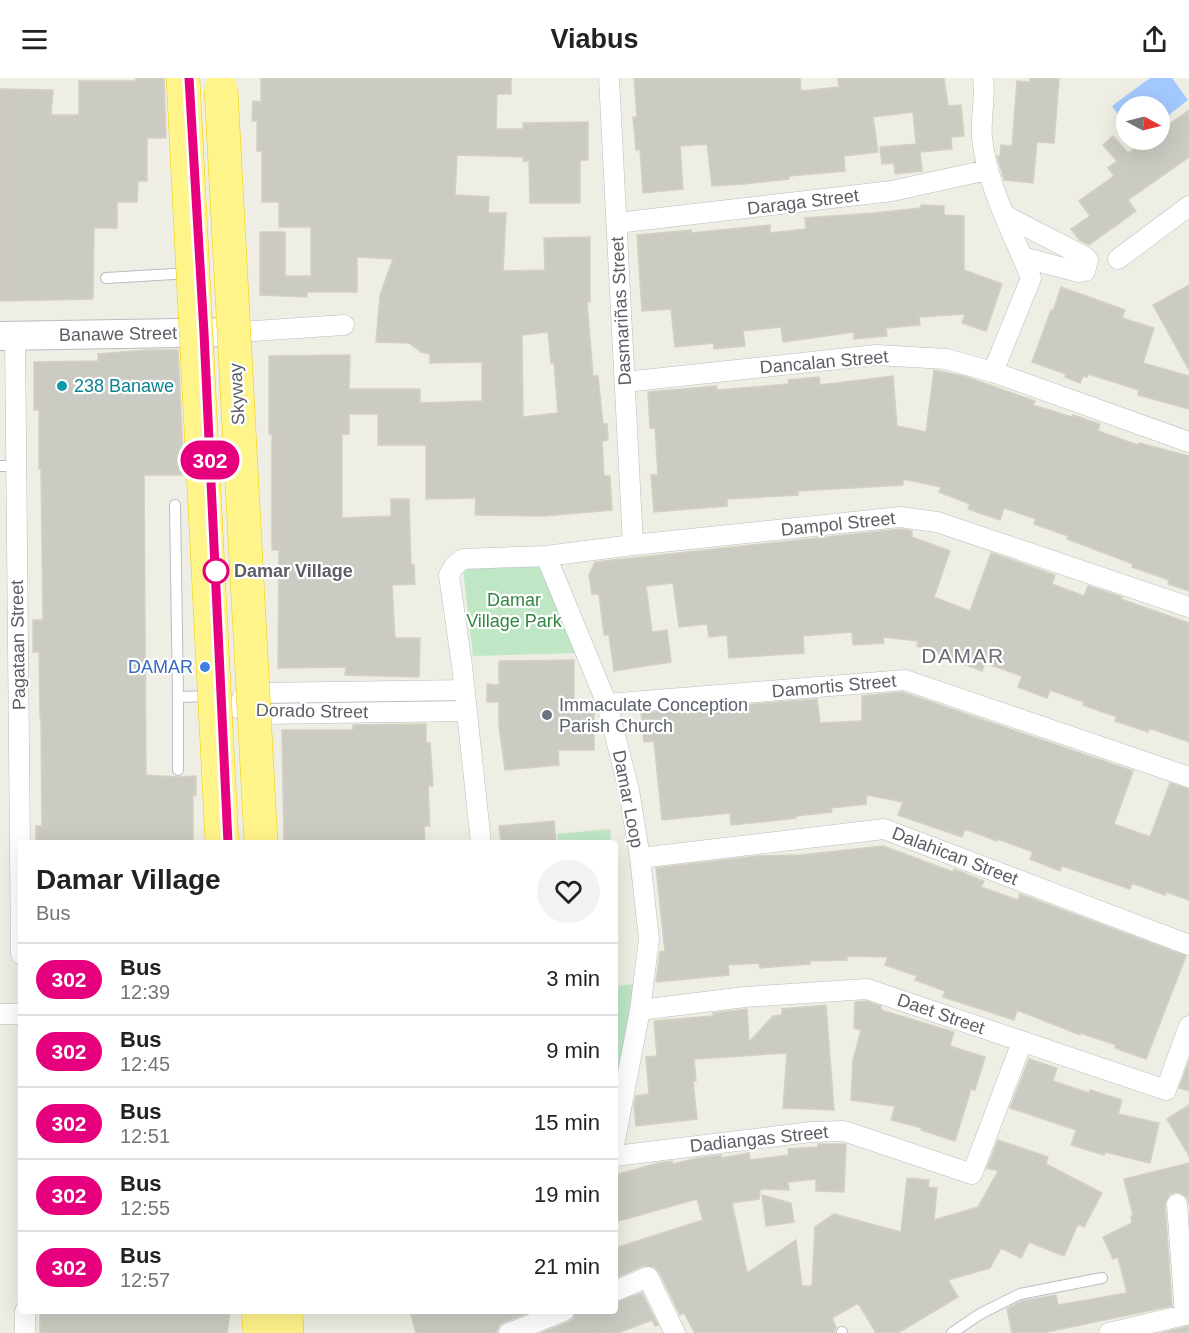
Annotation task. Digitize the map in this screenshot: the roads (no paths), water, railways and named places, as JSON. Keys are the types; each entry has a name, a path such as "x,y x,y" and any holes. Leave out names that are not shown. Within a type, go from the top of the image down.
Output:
{"highway":[{"name":"Skyway","path":"183,78 222,840"},
{"name":"Skyway","path":"221,82 261,840"},
{"path":"258,1314 260,1333"},
{"path":"286,1314 287,1333"}],"main road":[{"name":"Banawe Street","path":"8,336 239,332"}],"street":[{"name":"Dasmariñas Street","path":"609,78 633,545"},
{"path":"983,78 985,90 982,135 987,170 1031,278 993,372"},
{"name":"Daraga Street","path":"616,224 892,192 987,170"},
{"path":"1118,259 1189,206"},
{"path":"1006,216 1084,257 1088,260 1088,266 1085,271 1079,272 1022,257"},
{"name":"Banawe Street","path":"239,332 344,325"},
{"name":"Pagataan Street","path":"8,336 8,466 18,841"},
{"name":"Dancalan Street","path":"625,382 876,355 946,359 993,372 1189,442"},
{"name":"Dampol Street","path":"546,556 900,517 937,522 1189,607"},
{"path":"481,840 465,690 449,575 454,566 463,559 546,556"},
{"name":"Damar Loop","path":"546,556 607,704 628,790 640,858 649,939 640,1010 618,1124"},
{"name":"Damortis Street","path":"607,704 905,680 1189,777"},
{"name":"Dorado Street","path":"465,690 260,693 222,704 261,714 466,711"},
{"name":"Dalahican Street","path":"640,858 884,829 1189,945"},
{"name":"Daet Street","path":"640,1010 745,997 867,989 1166,1090 1189,1026"},
{"path":"0,1014 18,1014"},
{"name":"Dadiangas Street","path":"618,1156 811,1132 844,1131 972,1174 1022,1042"},
{"path":"1109,1333 1187,1314 1177,1204"},
{"path":"618,1290 648,1277 675,1333"},
{"path":"25,1314 25,1333"},
{"path":"509,1333 556,1314"}],"lane":[{"path":"106,278 200,272"},
{"path":"175,505 178,770"},
{"path":"177,698 222,696"},
{"path":"952,1333 980,1314 1020,1294 1102,1278"}],"water":[{"path":"1150,78 1172,78 1188,100 1170,114 1170,96 1126,96"}],"place":[{"name":"238 Banawe","path":"62,386"},
{"name":"Damar Village","path":"216,571"},
{"name":"DAMAR","path":"205,667"},
{"name":"Immaculate Conception Parish Church","path":"547,715"}],"district":[{"name":"DAMAR","path":"963,656"}],"park label":[{"name":"Damar Village Park","path":"514,610"}]}
